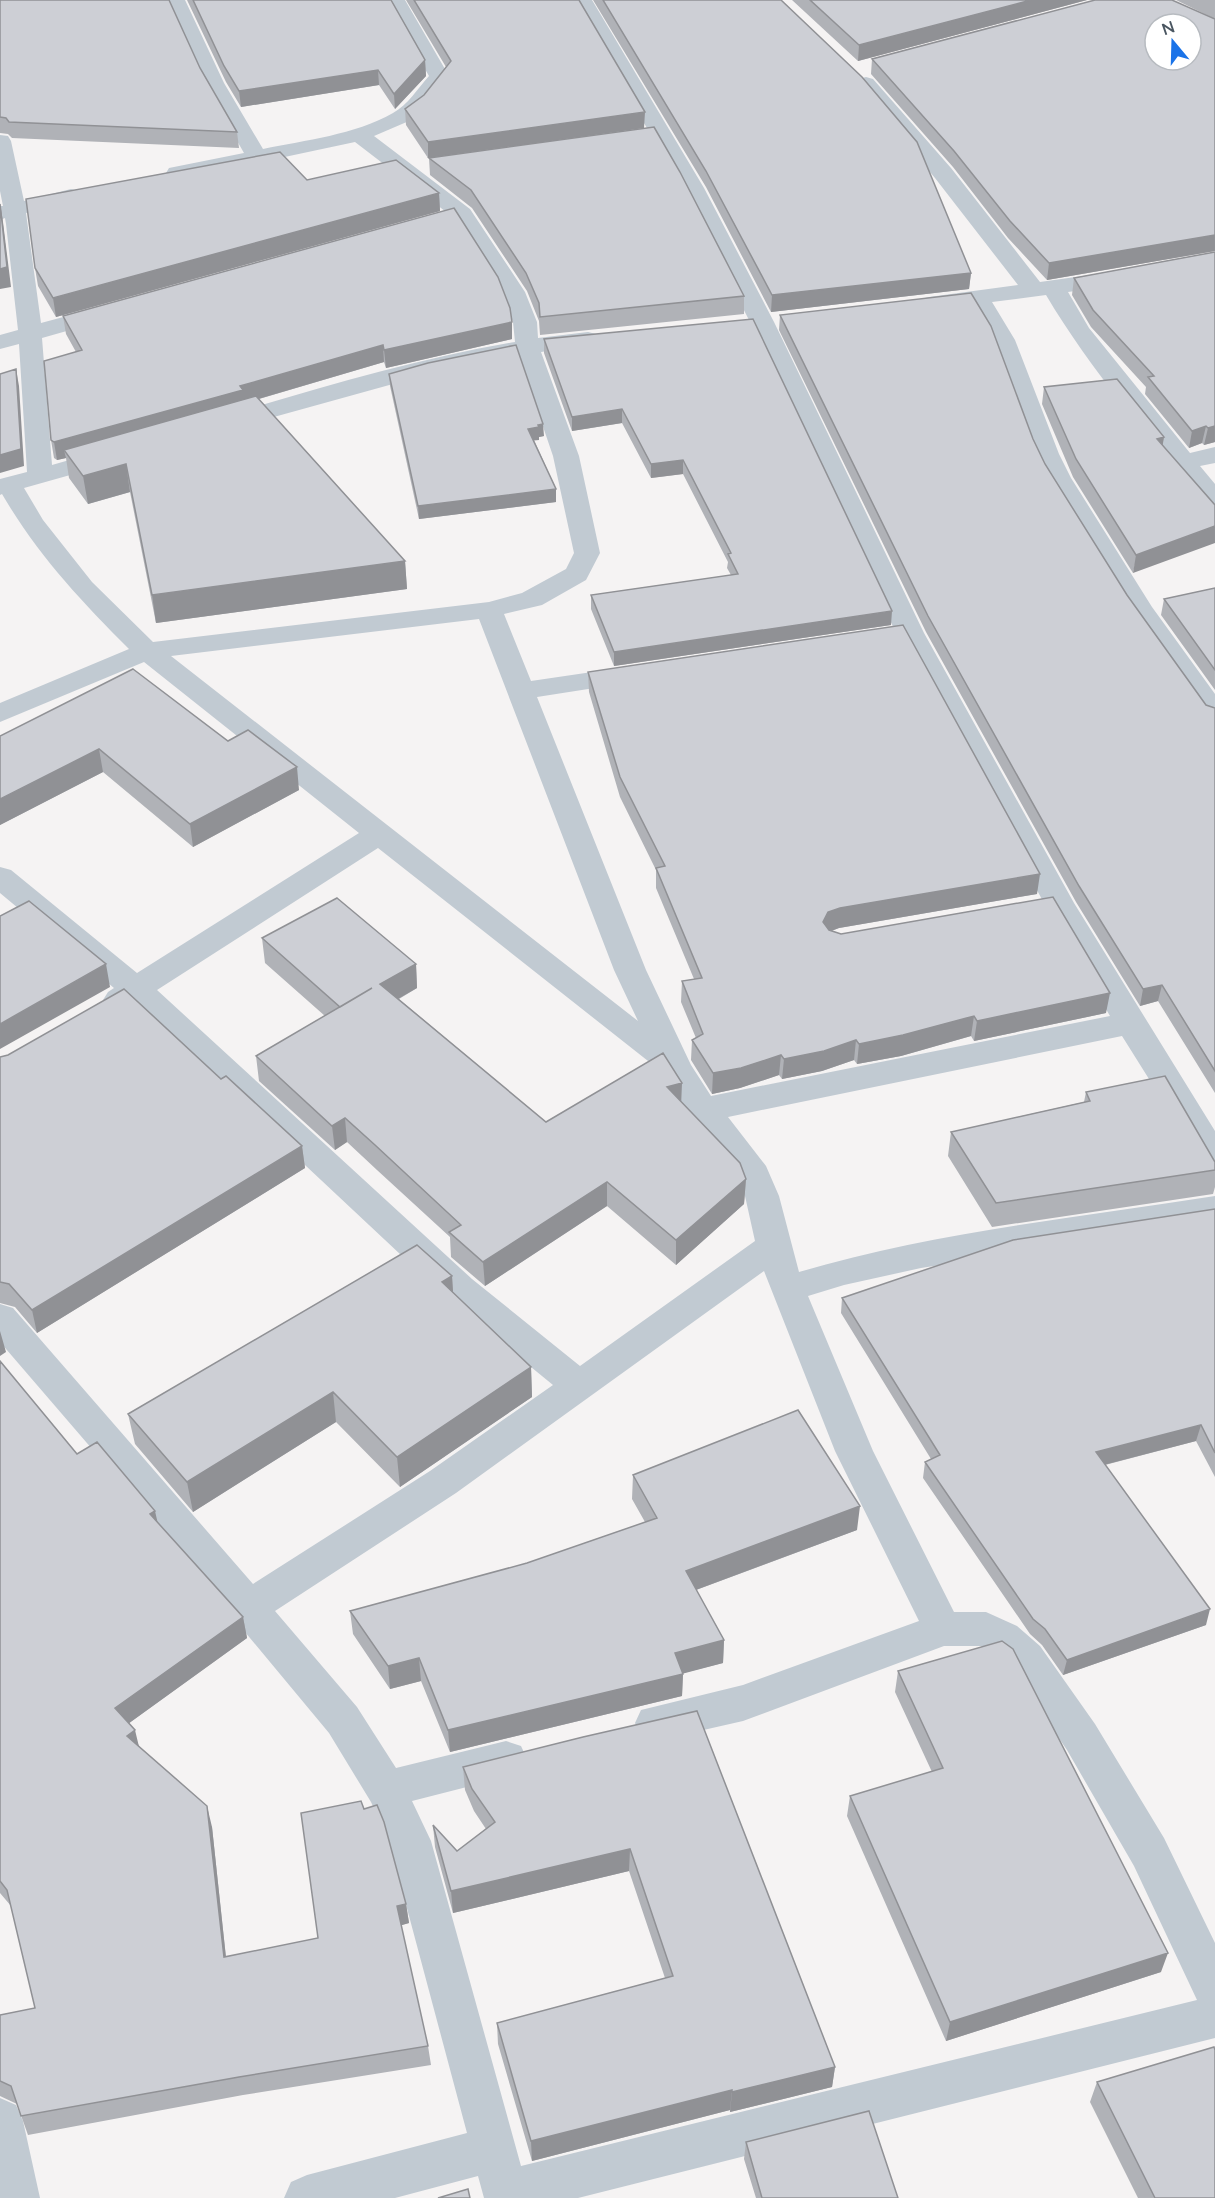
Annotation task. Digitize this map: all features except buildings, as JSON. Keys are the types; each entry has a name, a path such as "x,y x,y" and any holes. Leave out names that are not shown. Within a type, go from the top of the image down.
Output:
{"street":[{"path":"175,0 214,83 256,155"},
{"path":"153,178 359,135 402,117 416,105 440,76 394,0"},
{"path":"582,0 649,136 693,188 762,322 898,634 1130,1023 1205,1124 1215,1162"},
{"path":"877,64 854,70 1079,330 1215,500"},
{"path":"0,713 147,651 489,610 532,599 578,574 587,553 566,456 527,345 525,322 513,292 452,218 406,170 359,135"},
{"path":"0,145 8,211 31,333 40,476"},
{"path":"406,170 429,166"},
{"path":"8,211 96,191"},
{"path":"910,306 1045,290 1142,274"},
{"path":"978,298 1002,340 1058,478 1140,609 1215,714"},
{"path":"0,342 134,305"},
{"path":"201,430 424,367 527,345 609,337"},
{"path":"132,450 4,486 83,588 147,651 676,1068"},
{"path":"1183,462 1215,455"},
{"path":"1140,609 1172,603"},
{"path":"489,610 630,970 676,1068 704,1110 749,1166 762,1196 773,1246 787,1289 854,1451 943,1629"},
{"path":"522,691 663,670"},
{"path":"98,1012 137,990 378,834"},
{"path":"0,877 137,990 460,1289 514,1335 580,1386"},
{"path":"1024,909 1059,903"},
{"path":"704,1110 1130,1023"},
{"path":"787,1289 844,1272 921,1255 1215,1209"},
{"path":"248,1608 443,1482 773,1246"},
{"path":"0,1318 124,1460 343,1720 386,1789 410,1841 506,2195 1215,2017"},
{"path":"618,1732 743,1703 943,1629 986,1629 1003,1638 1026,1658 1081,1737 1149,1852 1215,1990"},
{"path":"386,1789 538,1751"},
{"path":"0,2121 17,2198"},
{"path":"307,2198 494,2150"}]}
